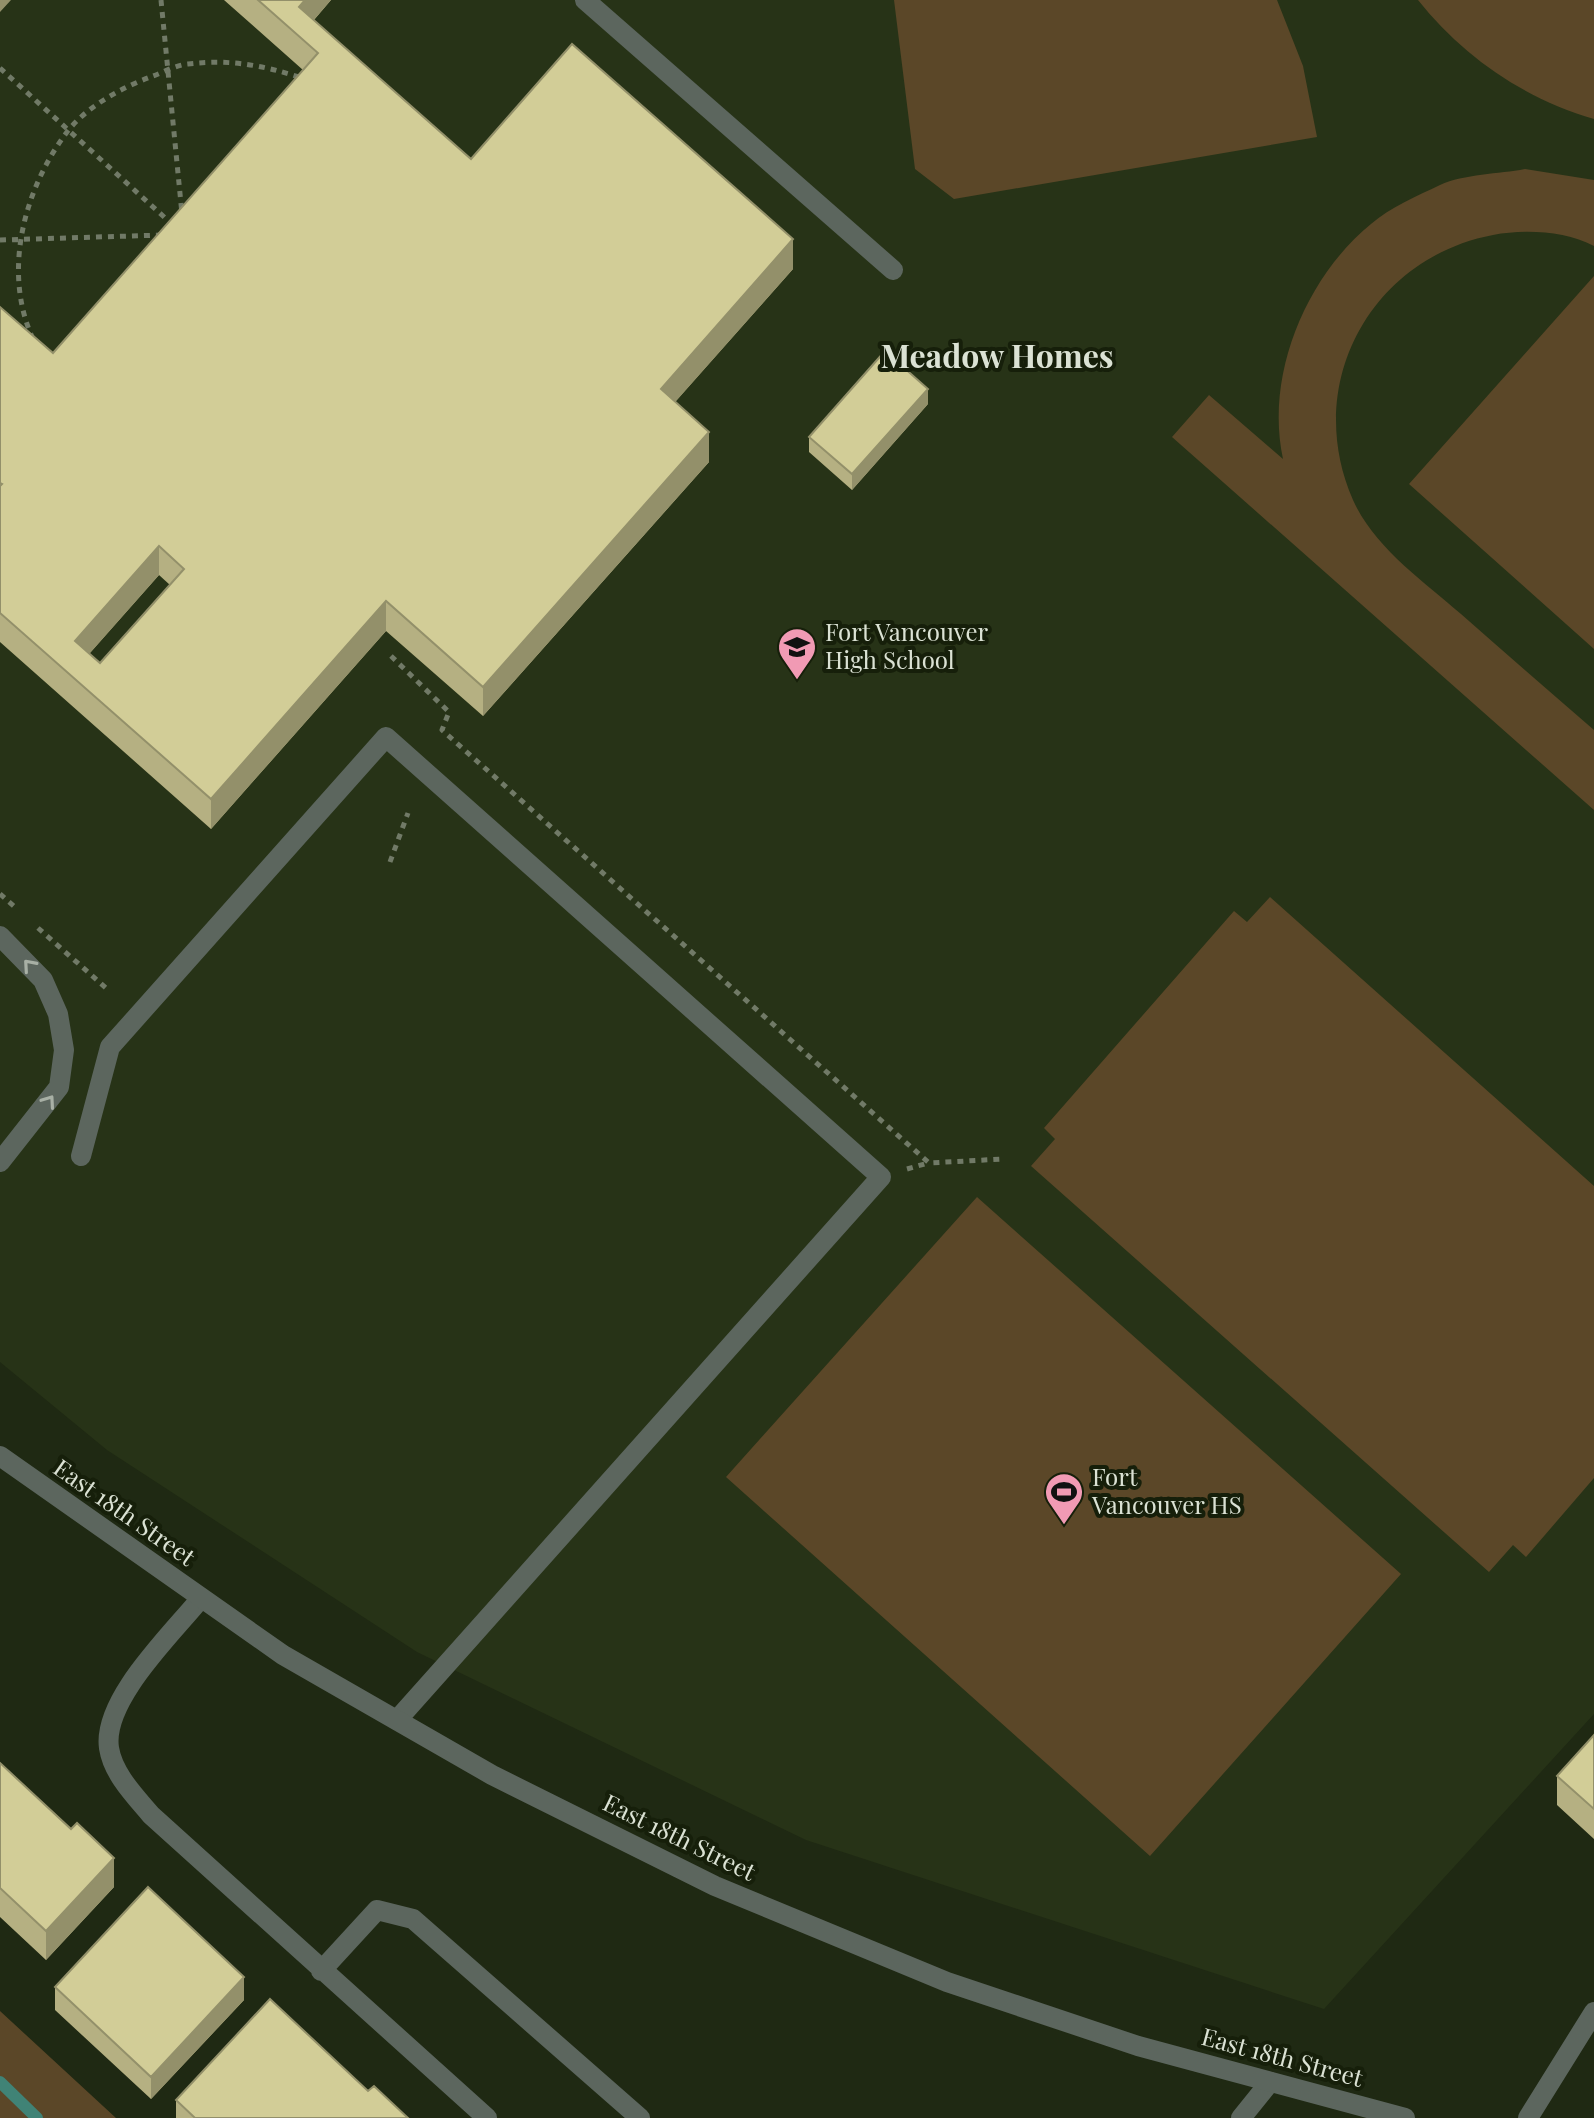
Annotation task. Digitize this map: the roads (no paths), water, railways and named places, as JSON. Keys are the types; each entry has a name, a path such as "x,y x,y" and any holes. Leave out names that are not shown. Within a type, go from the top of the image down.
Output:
{"street":[{"path":"585,0 893,270"},
{"path":"81,1156 110,1047 386,737 881,1177 397,1720"},
{"path":"0,936 43,980 58,1014 64,1050 59,1087 0,1162"},
{"name":"East 18th Street","path":"0,1456 283,1655 492,1775 715,1886 812,1929 947,1982 1108,2036 1405,2118"},
{"path":"201,1598 123,1694 112,1714 109,1747 121,1778 151,1815 487,2118"},
{"path":"321,1971 377,1910 413,1919 640,2118"},
{"path":"1528,2118 1594,2012"},
{"path":"1241,2118 1270,2082"}],"waterway":[{"path":"0,2082 37,2118"}],"place":[{"name":"Fort Vancouver High School","path":"797,681"},
{"name":"Fort Vancouver HS","path":"1064,1526"}],"district":[{"name":"Meadow Homes","path":"997,357"}]}
